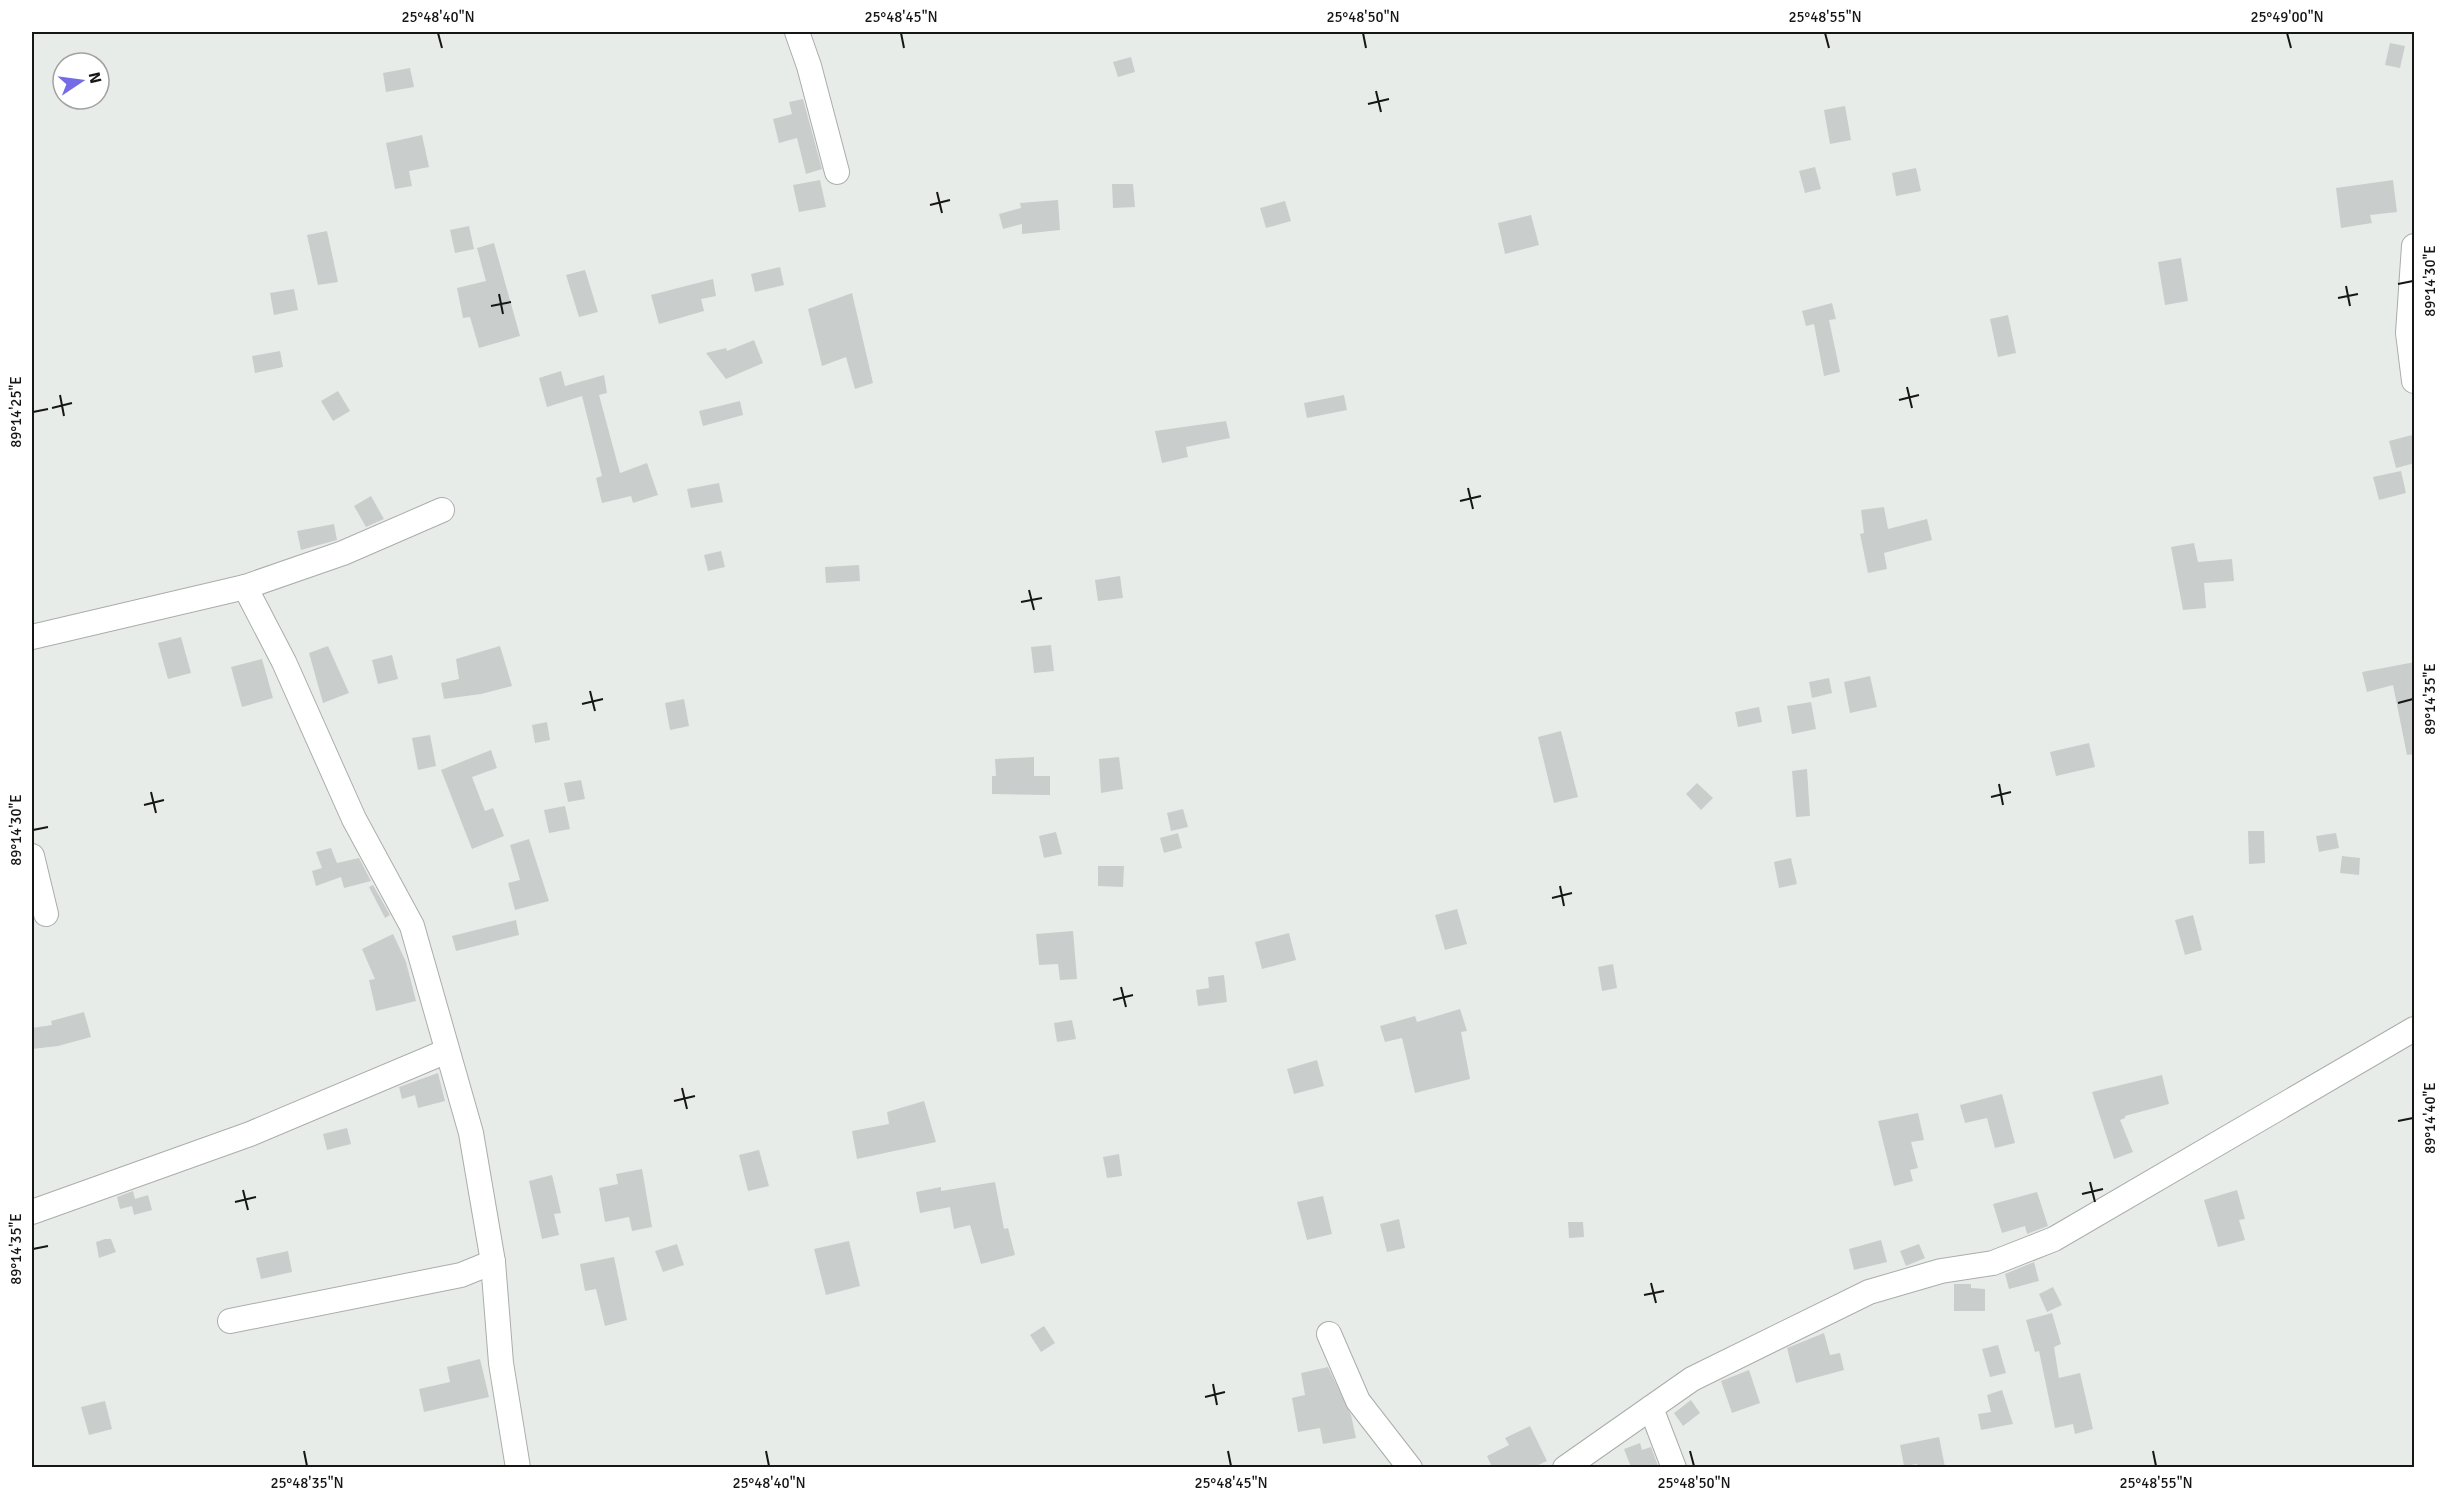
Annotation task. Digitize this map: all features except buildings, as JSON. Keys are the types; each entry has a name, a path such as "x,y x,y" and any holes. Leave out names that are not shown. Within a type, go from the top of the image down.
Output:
{"street":[{"path":"796,32 809,66 837,172"},
{"path":"2415,246 2408,333 2415,381"},
{"path":"32,637 245,587 343,553 442,510"},
{"path":"245,587 284,662 354,819 412,926 471,1133 493,1262 501,1363 518,1467"},
{"path":"32,856 46,914"},
{"path":"1565,1467 1692,1379 1869,1292 1941,1271 1993,1263 2054,1239 2415,1029"},
{"path":"32,1212 250,1134 447,1051"},
{"path":"230,1321 461,1275 493,1262"},
{"path":"1329,1334 1358,1401 1410,1467"},
{"path":"1651,1408 1674,1467"}]}
